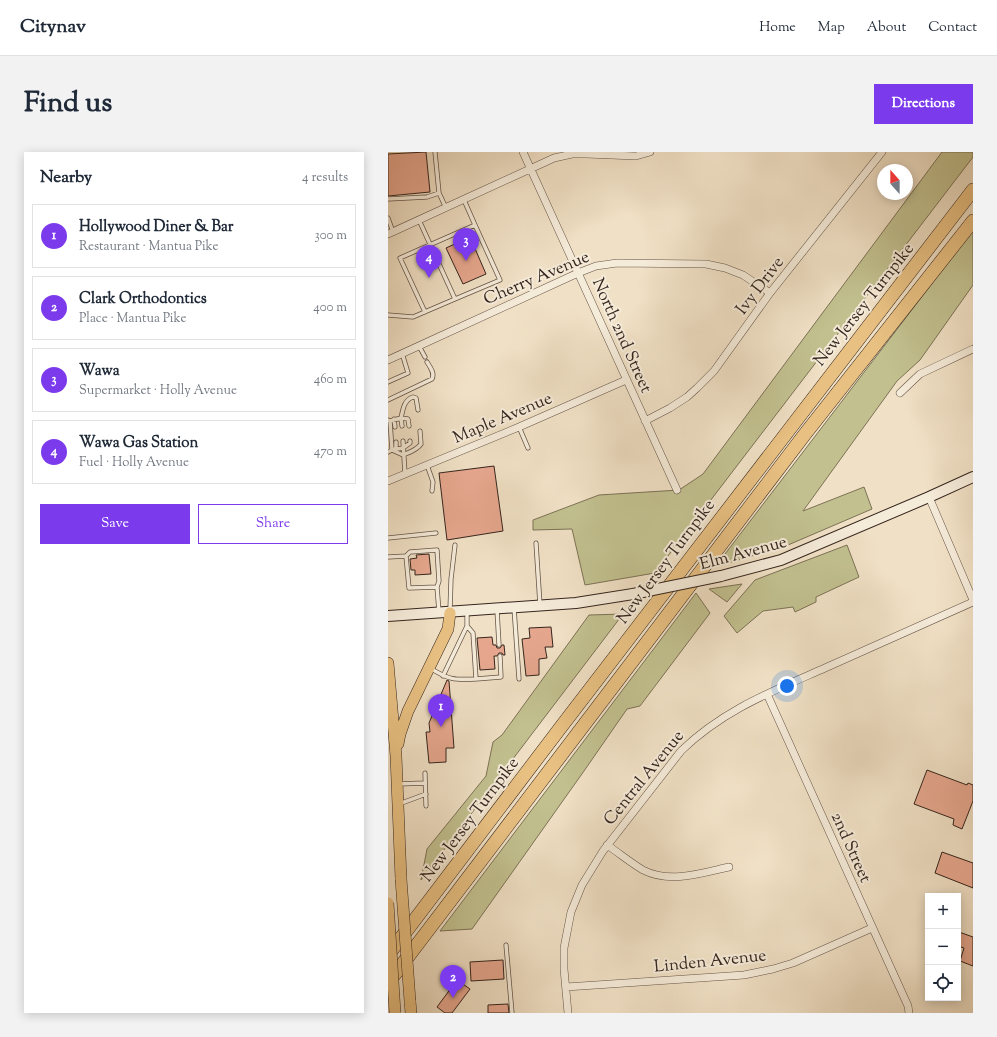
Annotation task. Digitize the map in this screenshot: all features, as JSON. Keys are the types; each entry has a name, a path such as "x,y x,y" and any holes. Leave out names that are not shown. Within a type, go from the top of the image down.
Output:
{"highway":[{"name":"New Jersey Turnpike","path":"388,955 973,190"},
{"name":"New Jersey Turnpike","path":"388,983 805,434 973,221"}],"main road":[{"name":"Elm Avenue","path":"388,616 467,612 590,602 721,576 781,560 973,477"},
{"path":"396,756 400,734 408,711 448,629 444,613"},
{"path":"388,663 396,756 401,879 411,1013"},
{"path":"388,903 395,1013"}],"street":[{"path":"523,152 531,170"},
{"path":"391,233 531,170 554,158 572,154 636,156 650,152"},
{"name":"Ivy Drive","path":"645,421 687,397 714,371 770,293 882,152"},
{"name":"North 2nd Street","path":"531,170 677,490"},
{"name":"Cherry Avenue","path":"388,360 596,266 617,263 706,264 725,268 743,275 770,293"},
{"path":"900,393 920,374 973,350"},
{"name":"Maple Avenue","path":"388,481 626,380"},
{"path":"929,497 973,601"},
{"name":"Central Avenue","path":"568,1013 564,969 564,948 571,912 582,885 607,845 681,751 694,738 711,725 748,703 973,601"},
{"name":"2nd Street","path":"767,694 908,1006 909,1013"},
{"path":"607,845 643,870 657,875 678,877 700,874 729,867"},
{"name":"Linden Avenue","path":"566,987 744,975 773,970 793,963 872,928"}],"lane":[{"path":"435,152 439,193 446,208"},
{"path":"388,199 428,197 439,193"},
{"path":"388,315 413,317 500,280 464,200"},
{"path":"388,218 391,233"},
{"path":"419,220 455,299"},
{"path":"424,312 400,258 475,225"},
{"path":"419,346 425,357"},
{"path":"388,382 408,373 402,353"},
{"path":"388,400 432,379 433,374 427,362"},
{"path":"402,426 402,411 408,398 416,398 418,410"},
{"path":"391,420 401,418 408,419 409,426"},
{"path":"391,420 395,427"},
{"path":"391,420 394,449"},
{"path":"519,426 528,448"},
{"path":"403,455 418,448 421,444 420,431"},
{"path":"402,441 405,474"},
{"path":"388,452 394,449 403,448 410,443 410,441"},
{"path":"394,449 396,442"},
{"path":"394,449 403,455"},
{"path":"427,465 433,482 432,491"},
{"path":"388,538 436,533"},
{"path":"536,543 540,606"},
{"path":"444,613 451,579 455,545"},
{"path":"388,557 406,556 410,552 437,550 439,580 437,586 444,613"},
{"path":"406,556 409,588 437,586"},
{"path":"514,608 519,679"},
{"path":"496,609 499,645"},
{"path":"443,676 467,626 467,612"},
{"path":"467,626 473,633 476,679"},
{"path":"429,667 443,676 458,680 501,677 500,656"},
{"path":"425,773 426,806"},
{"path":"397,784 425,783"},
{"path":"398,805 426,794"},
{"path":"506,945 512,1013"}],"shaded area":[{"path":"942,152 973,152 973,157 655,573 585,585 572,529 533,530 533,520 599,495 679,490 703,474 906,200 913,200 913,191"},
{"path":"973,230 973,285 920,360 897,381 803,511 864,487 872,509 788,545 715,567"},
{"path":"847,545 859,577 816,597 816,602 795,612 793,607 763,611 737,633 724,616 755,580"},
{"path":"742,584 727,602 709,589"},
{"path":"696,593 710,613 640,706 627,709 472,929 440,931"},
{"path":"623,614 421,880 427,849 486,776 493,742 502,735 589,615"}],"building":[{"path":"426,152 430,192 388,196 388,154"},
{"path":"470,237 486,274 463,284 446,248"},
{"path":"494,466 503,531 447,540 439,473"},
{"path":"429,554 431,574 415,575 415,570 411,570 410,559 417,558 416,555"},
{"path":"551,627 553,647 545,647 547,658 539,659 539,675 526,676 522,639 530,638 529,628"},
{"path":"492,637 493,645 496,645 497,648 504,645 505,655 499,653 497,656 494,656 495,669 480,670 477,638"},
{"path":"447,680 449,681 454,748 446,748 446,762 429,763 426,732 430,732 429,723"},
{"path":"927,770 967,785 968,783 973,785 973,801 962,829 953,825 954,819 914,804"},
{"path":"942,852 973,863 973,888 935,873"},
{"path":"961,933 973,937 973,966 961,961 964,948 961,947"},
{"path":"503,960 504,979 471,981 470,962"},
{"path":"457,980 470,989 452,1013 445,1013 437,1007"},
{"path":"508,1004 509,1013 488,1013 488,1005"}],"place":[{"name":"Wawa","path":"466,261"},
{"name":"Wawa Gas Station","path":"429,278"},
{"name":"Hollywood Diner & Bar","path":"441,727"},
{"name":"Clark Orthodontics","path":"453,998"}]}
